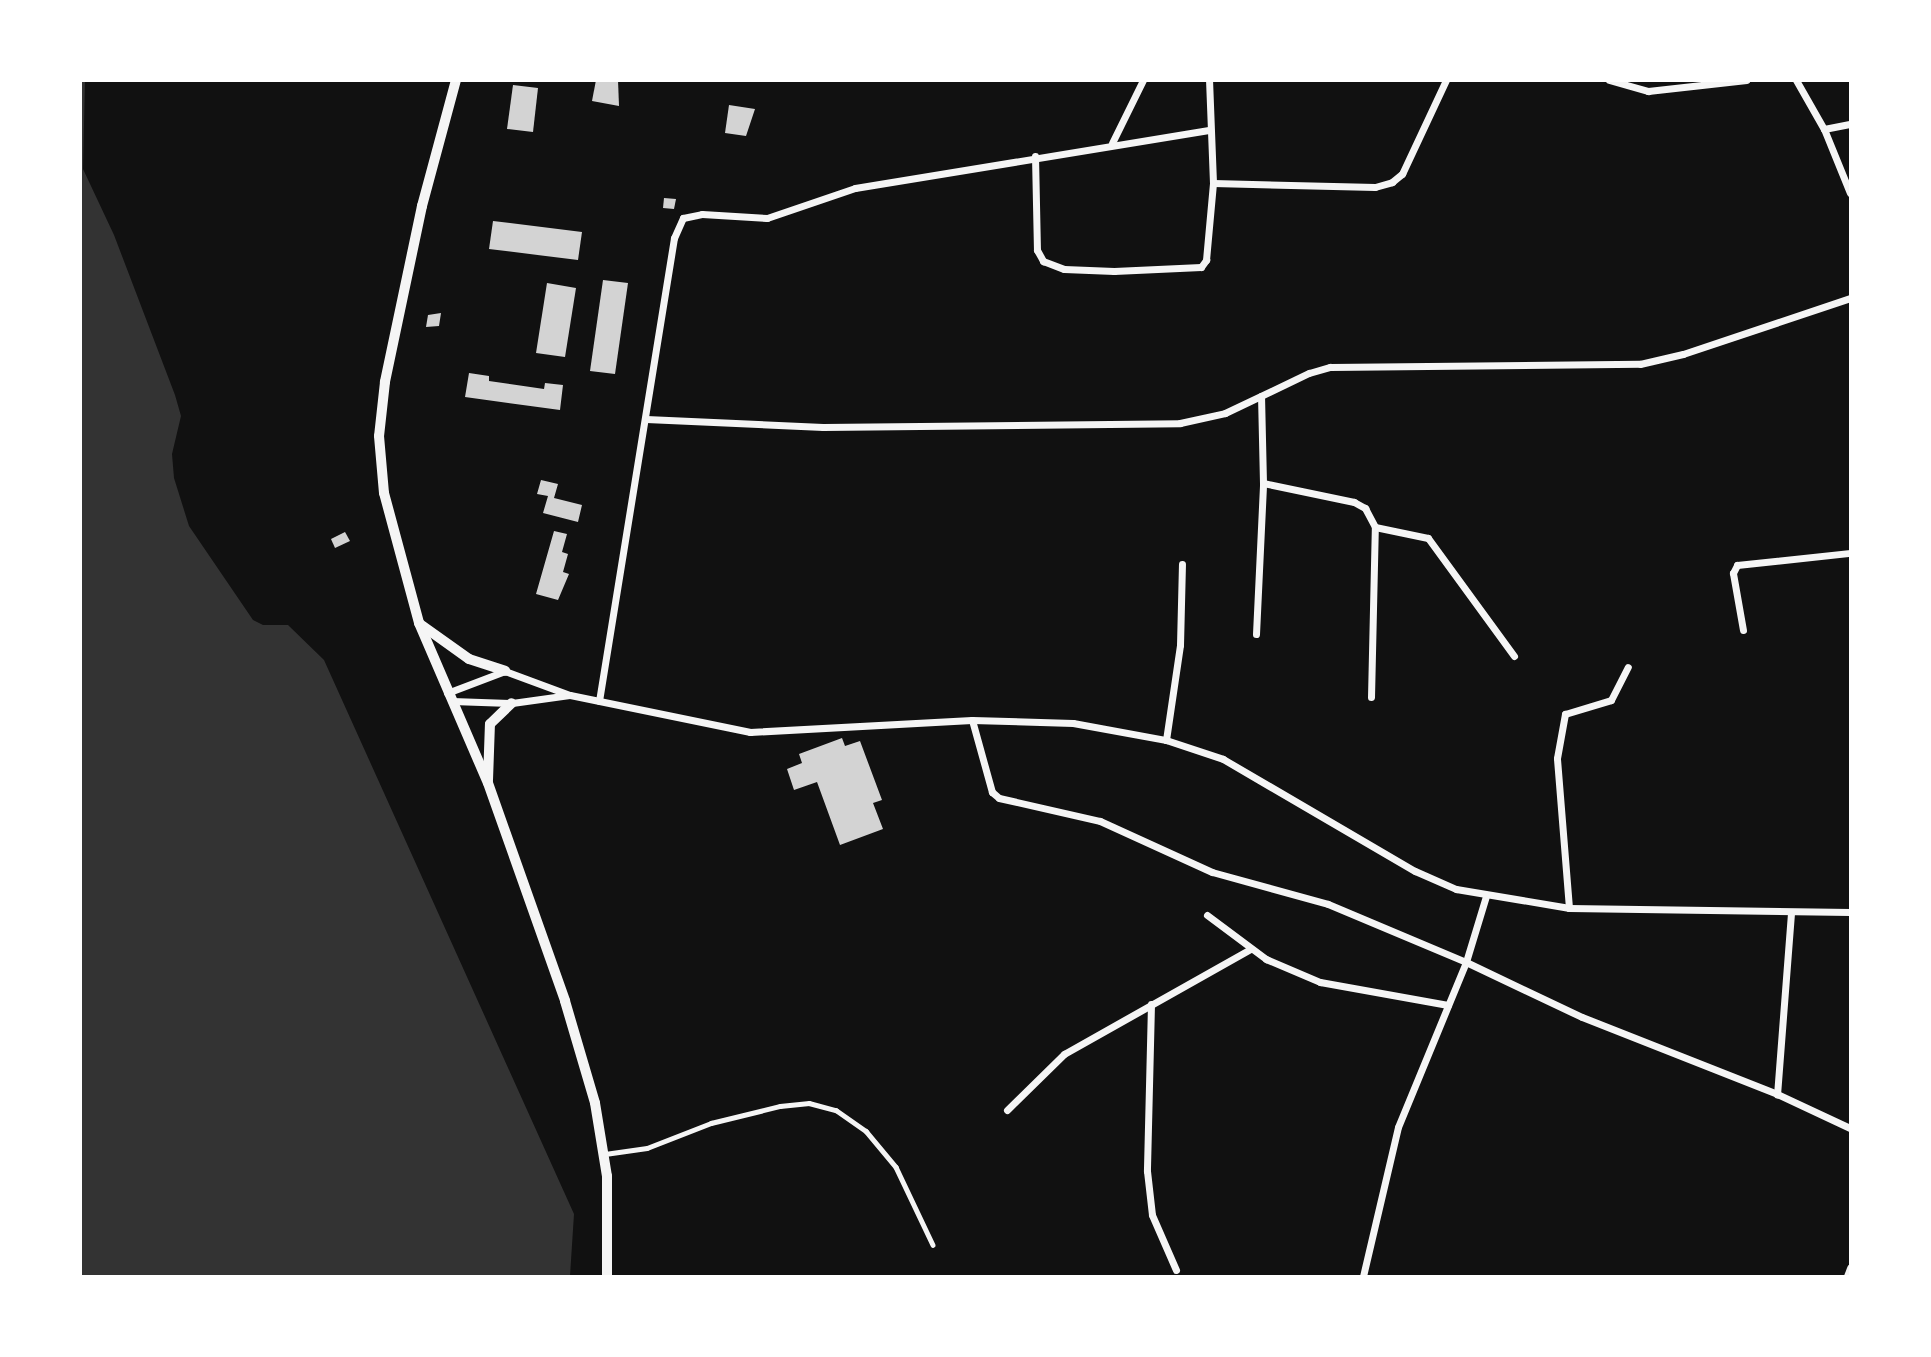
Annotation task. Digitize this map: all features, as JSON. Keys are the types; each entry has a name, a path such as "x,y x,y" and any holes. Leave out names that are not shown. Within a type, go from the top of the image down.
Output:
{"street":[{"path":"456,80 399,306 381,410 384,493 419,623 488,783 565,1001 606,1154 607,1276"},
{"path":"1112,143 1143,80"},
{"path":"1035,156 1038,257 1064,269 1147,272 1201,267 1206,260 1213,183 1209,80"},
{"path":"1213,183 1375,187 1392,182 1402,174 1446,80"},
{"path":"1609,80 1648,91 1746,80"},
{"path":"1796,80 1824,129 1850,193"},
{"path":"1824,129 1850,124"},
{"path":"599,701 674,239 683,218 702,214 767,218 855,188 1112,143 1210,130"},
{"path":"646,418 823,427 1180,423 1225,413 1330,368 1640,364 1683,354 1850,298"},
{"path":"1256,634 1263,484 1261,396"},
{"path":"1263,484 1354,502 1365,508 1375,527 1371,697"},
{"path":"1375,527 1428,538 1514,656"},
{"path":"1744,630 1733,573 1737,565 1850,552"},
{"path":"1166,740 1180,645 1182,564"},
{"path":"419,623 469,659 570,695 750,732 972,720 1073,723 1166,740 1233,765 1415,871 1456,889 1486,896 1569,908 1850,912"},
{"path":"1569,908 1557,758 1565,714 1611,700 1628,667"},
{"path":"449,697 505,671"},
{"path":"449,697 512,703 570,695"},
{"path":"488,783 490,724 512,703"},
{"path":"972,720 992,792 999,798 1100,821 1212,872 1328,904 1466,962 1582,1017 1777,1094 1850,1128"},
{"path":"1363,1276 1398,1127 1466,962 1486,896"},
{"path":"1777,1094 1791,913"},
{"path":"1207,915 1250,949 1290,970 1345,990 1448,1005"},
{"path":"1007,1110 1064,1054 1250,949"},
{"path":"1151,1004 1147,1171 1152,1215 1176,1270"}],"lane":[{"path":"606,1154 647,1148 710,1123 780,1106 809,1104 836,1110 866,1131 895,1167 933,1245"}],"shaded area":[{"path":"80,81 85,81 83,169 114,235 181,416 172,454 174,478 189,526 253,620 263,625 288,625 324,660 574,1214 570,1276 81,1276"}],"building":[{"path":"596,80 618,80 619,106 592,101"},
{"path":"513,85 538,88 533,132 507,129"},
{"path":"729,105 755,109 746,136 725,133"},
{"path":"664,198 676,199 674,209 663,208"},
{"path":"493,221 582,232 578,260 489,249"},
{"path":"603,280 628,283 615,374 590,371"},
{"path":"547,283 576,288 565,357 536,353"},
{"path":"441,313 439,326 426,327 428,315"},
{"path":"469,373 489,376 489,381 544,389 545,383 563,385 560,410 465,397"},
{"path":"541,480 558,484 554,498 582,505 578,522 543,513 548,496 537,494"},
{"path":"554,531 567,534 562,552 568,554 563,572 569,574 558,600 536,594"},
{"path":"345,532 350,541 335,548 331,539"},
{"path":"842,738 845,746 860,741 882,800 873,803 883,829 840,845 817,782 794,790 787,769 802,763 799,754"}]}
